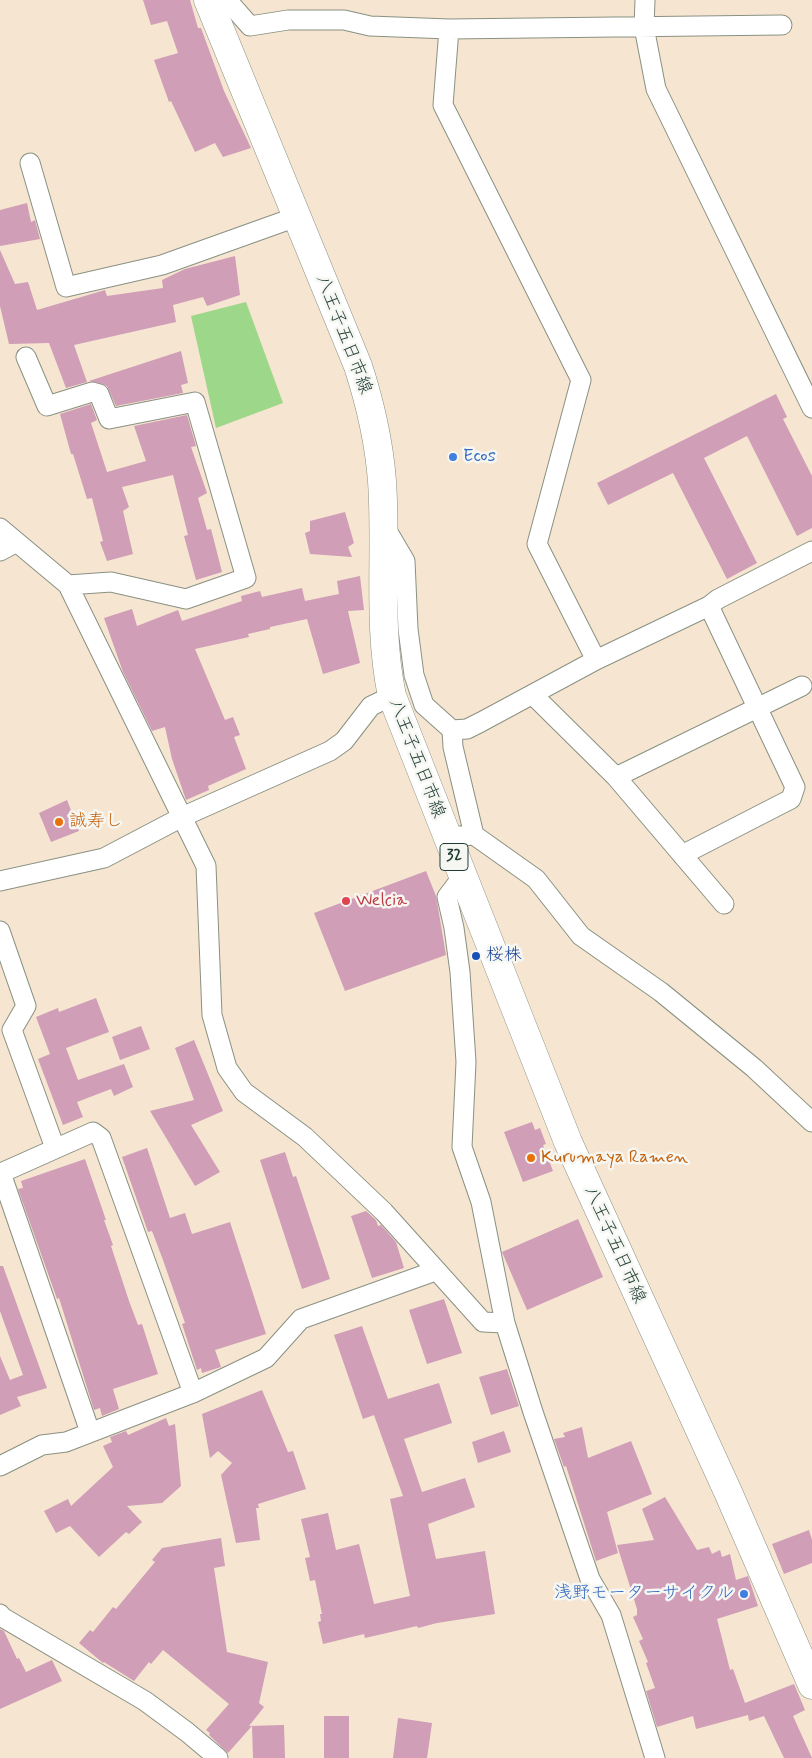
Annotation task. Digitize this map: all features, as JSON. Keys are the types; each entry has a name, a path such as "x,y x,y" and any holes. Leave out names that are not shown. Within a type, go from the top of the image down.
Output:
{"main road":[{"name":"八王子五日市線","path":"208,0 358,366 366,391 380,458 383,524 384,644 392,696 446,837 568,1142 728,1492 812,1685"}],"street":[{"path":"227,0 250,26 288,20 344,20 370,26 449,29 782,25"},
{"path":"645,0 644,28 656,89 812,408"},
{"path":"449,29 443,106 581,380 537,544 596,660"},
{"path":"30,163 66,287 162,266 296,217"},
{"path":"26,357 47,406 92,392 98,394 109,419 195,402 246,578 186,599 111,582 68,585"},
{"path":"383,524 405,561 414,675 424,704 452,730 453,747 474,834 536,879 581,936 660,992 754,1068 812,1122"},
{"path":"0,528 68,585 206,866 212,1015 227,1068 244,1092 305,1137 384,1212 435,1271 483,1322 505,1322"},
{"path":"0,551 17,542"},
{"path":"452,730 467,729 596,660 709,606 718,599 812,551"},
{"path":"682,855 791,799 795,786 709,606"},
{"path":"616,777 802,686"},
{"path":"533,695 616,777 724,904"},
{"path":"0,881 104,858 182,817 330,751 344,741 371,706 392,696"},
{"path":"446,837 474,834"},
{"path":"462,877 447,897 454,928 460,972 466,1062 462,1147 481,1202 505,1322 533,1412 590,1579 611,1615 655,1758"},
{"path":"0,931 26,1006 12,1030 54,1148"},
{"path":"90,1432 1,1173 93,1132 101,1138 193,1393"},
{"path":"0,1466 42,1445 66,1442 193,1393 266,1358 301,1319 435,1271"},
{"path":"1,1616 145,1701 218,1758"}],"green space":[{"path":"246,302 283,403 216,428 191,316"}],"building":[{"path":"143,0 190,0 198,28 201,28 224,91 251,148 223,157 215,143 195,152 171,101 169,102 154,60 178,53 167,21 151,25"},
{"path":"27,203 31,222 35,220 40,239 0,246 0,210"},
{"path":"0,250 15,284 28,282 37,310 105,290 107,296 163,288 162,280 185,269 235,256 240,295 207,306 203,297 173,305 176,322 74,345 87,382 66,388 49,343 9,344 0,306"},
{"path":"181,351 188,383 181,385 183,393 116,406 107,386 89,381"},
{"path":"776,394 787,417 783,419 812,476 812,528 797,536 747,436 704,458 757,563 727,579 673,473 608,505 597,483"},
{"path":"91,404 97,420 91,423 107,472 146,461 134,426 187,415 196,446 191,447 207,493 198,498 207,530 211,529 222,572 196,580 184,536 188,535 173,475 122,487 129,507 123,511 133,554 107,561 100,542 103,541 92,498 87,499 73,454 71,454 60,414"},
{"path":"345,512 354,543 348,547 352,557 310,554 305,533 310,531 310,521"},
{"path":"360,576 364,610 348,611 360,663 323,674 307,619 270,627 270,629 248,634 249,637 195,649 225,720 233,717 240,735 234,737 246,769 208,786 209,790 186,800 172,759 165,727 152,731 123,672 104,618 132,609 137,626 178,610 182,621 242,601 241,596 260,591 262,597 302,588 305,601 339,594 337,581"},
{"name":"誠寿し","path":"67,800 79,831 51,842 39,813"},
{"path":"426,871 436,896 446,955 345,991 314,913"},
{"path":"96,998 109,1032 66,1048 78,1080 124,1064 133,1087 114,1096 111,1089 77,1102 83,1117 63,1125 38,1059 50,1054 36,1017 58,1008 59,1012"},
{"path":"141,1026 150,1049 120,1060 112,1037"},
{"path":"194,1040 223,1111 191,1125 220,1172 195,1186 150,1111 194,1100 175,1048"},
{"name":"Kurumaya Ramen","path":"532,1122 535,1130 540,1128 546,1144 543,1145 553,1171 523,1182 504,1132"},
{"path":"147,1148 170,1218 185,1213 192,1234 230,1222 266,1334 215,1350 221,1367 202,1373 201,1368 197,1370 182,1324 185,1323 163,1260 152,1231 148,1232 122,1157"},
{"path":"285,1152 293,1177 296,1176 330,1279 302,1289 260,1160"},
{"path":"85,1159 106,1220 104,1220 113,1245 111,1246 129,1301 138,1325 142,1324 158,1374 113,1389 119,1409 102,1416 100,1408 94,1410 59,1298 57,1299 18,1189 23,1188 21,1181"},
{"path":"366,1211 376,1220 378,1226 381,1225 396,1242 404,1268 372,1278 351,1216"},
{"path":"578,1219 603,1277 527,1310 502,1252"},
{"path":"0,1266 3,1266 47,1388 17,1397 21,1406 0,1415 0,1356 10,1380 23,1375 0,1311"},
{"path":"444,1299 462,1353 427,1364 409,1310"},
{"path":"362,1326 388,1399 439,1383 452,1423 404,1439 422,1492 465,1478 475,1507 428,1524 436,1559 485,1551 495,1614 437,1623 418,1628 417,1626 365,1638 364,1634 323,1644 318,1622 321,1621 320,1614 322,1614 315,1580 310,1581 305,1558 310,1557 301,1519 328,1513 336,1550 359,1544 374,1604 410,1596 390,1499 403,1496 374,1415 363,1419 334,1335"},
{"path":"507,1369 519,1406 491,1415 479,1377"},
{"path":"262,1390 288,1452 293,1451 306,1489 258,1504 259,1508 256,1508 260,1540 236,1543 221,1475 232,1463 218,1451 210,1458 202,1414"},
{"path":"166,1418 169,1426 175,1424 181,1486 162,1503 127,1506 142,1522 129,1534 126,1532 99,1557 70,1526 56,1533 44,1511 68,1499 71,1506 113,1467 103,1446 112,1442 110,1437 126,1431 128,1435"},
{"path":"582,1427 588,1458 631,1441 652,1494 607,1512 618,1553 596,1561 566,1466 564,1467 554,1439 565,1437 563,1433"},
{"path":"504,1431 511,1452 478,1463 472,1442"},
{"path":"665,1497 697,1550 709,1547 712,1554 720,1550 722,1557 730,1554 736,1580 748,1576 758,1606 717,1619 730,1670 733,1669 745,1703 794,1684 805,1710 793,1716 812,1758 784,1758 764,1716 749,1721 748,1715 696,1729 693,1716 657,1727 646,1691 655,1688 646,1663 648,1662 639,1641 643,1639 633,1617 637,1615 637,1609 617,1545 654,1540 642,1509"},
{"path":"809,1530 812,1540 812,1563 784,1574 772,1544"},
{"path":"221,1538 225,1566 214,1568 227,1652 268,1662 259,1703 264,1707 249,1726 284,1725 285,1758 253,1758 252,1726 228,1753 206,1730 229,1704 163,1650 151,1664 149,1662 134,1681 103,1663 79,1643 90,1630 93,1632 113,1607 116,1609 155,1562 152,1560 162,1548"},
{"path":"0,1629 4,1631 17,1659 19,1658 26,1672 52,1660 62,1681 0,1709"},
{"path":"324,1716 349,1716 349,1758 324,1758"},
{"path":"398,1718 432,1723 427,1758 393,1758"}],"place":[{"name":"Ecos","path":"453,457"},
{"name":"誠寿し","path":"59,822"},
{"name":"Welcia","path":"346,901"},
{"name":"桜株","path":"476,956"},
{"name":"Kurumaya Ramen","path":"531,1158"},
{"name":"浅野モーターサイクル","path":"744,1594"}]}
